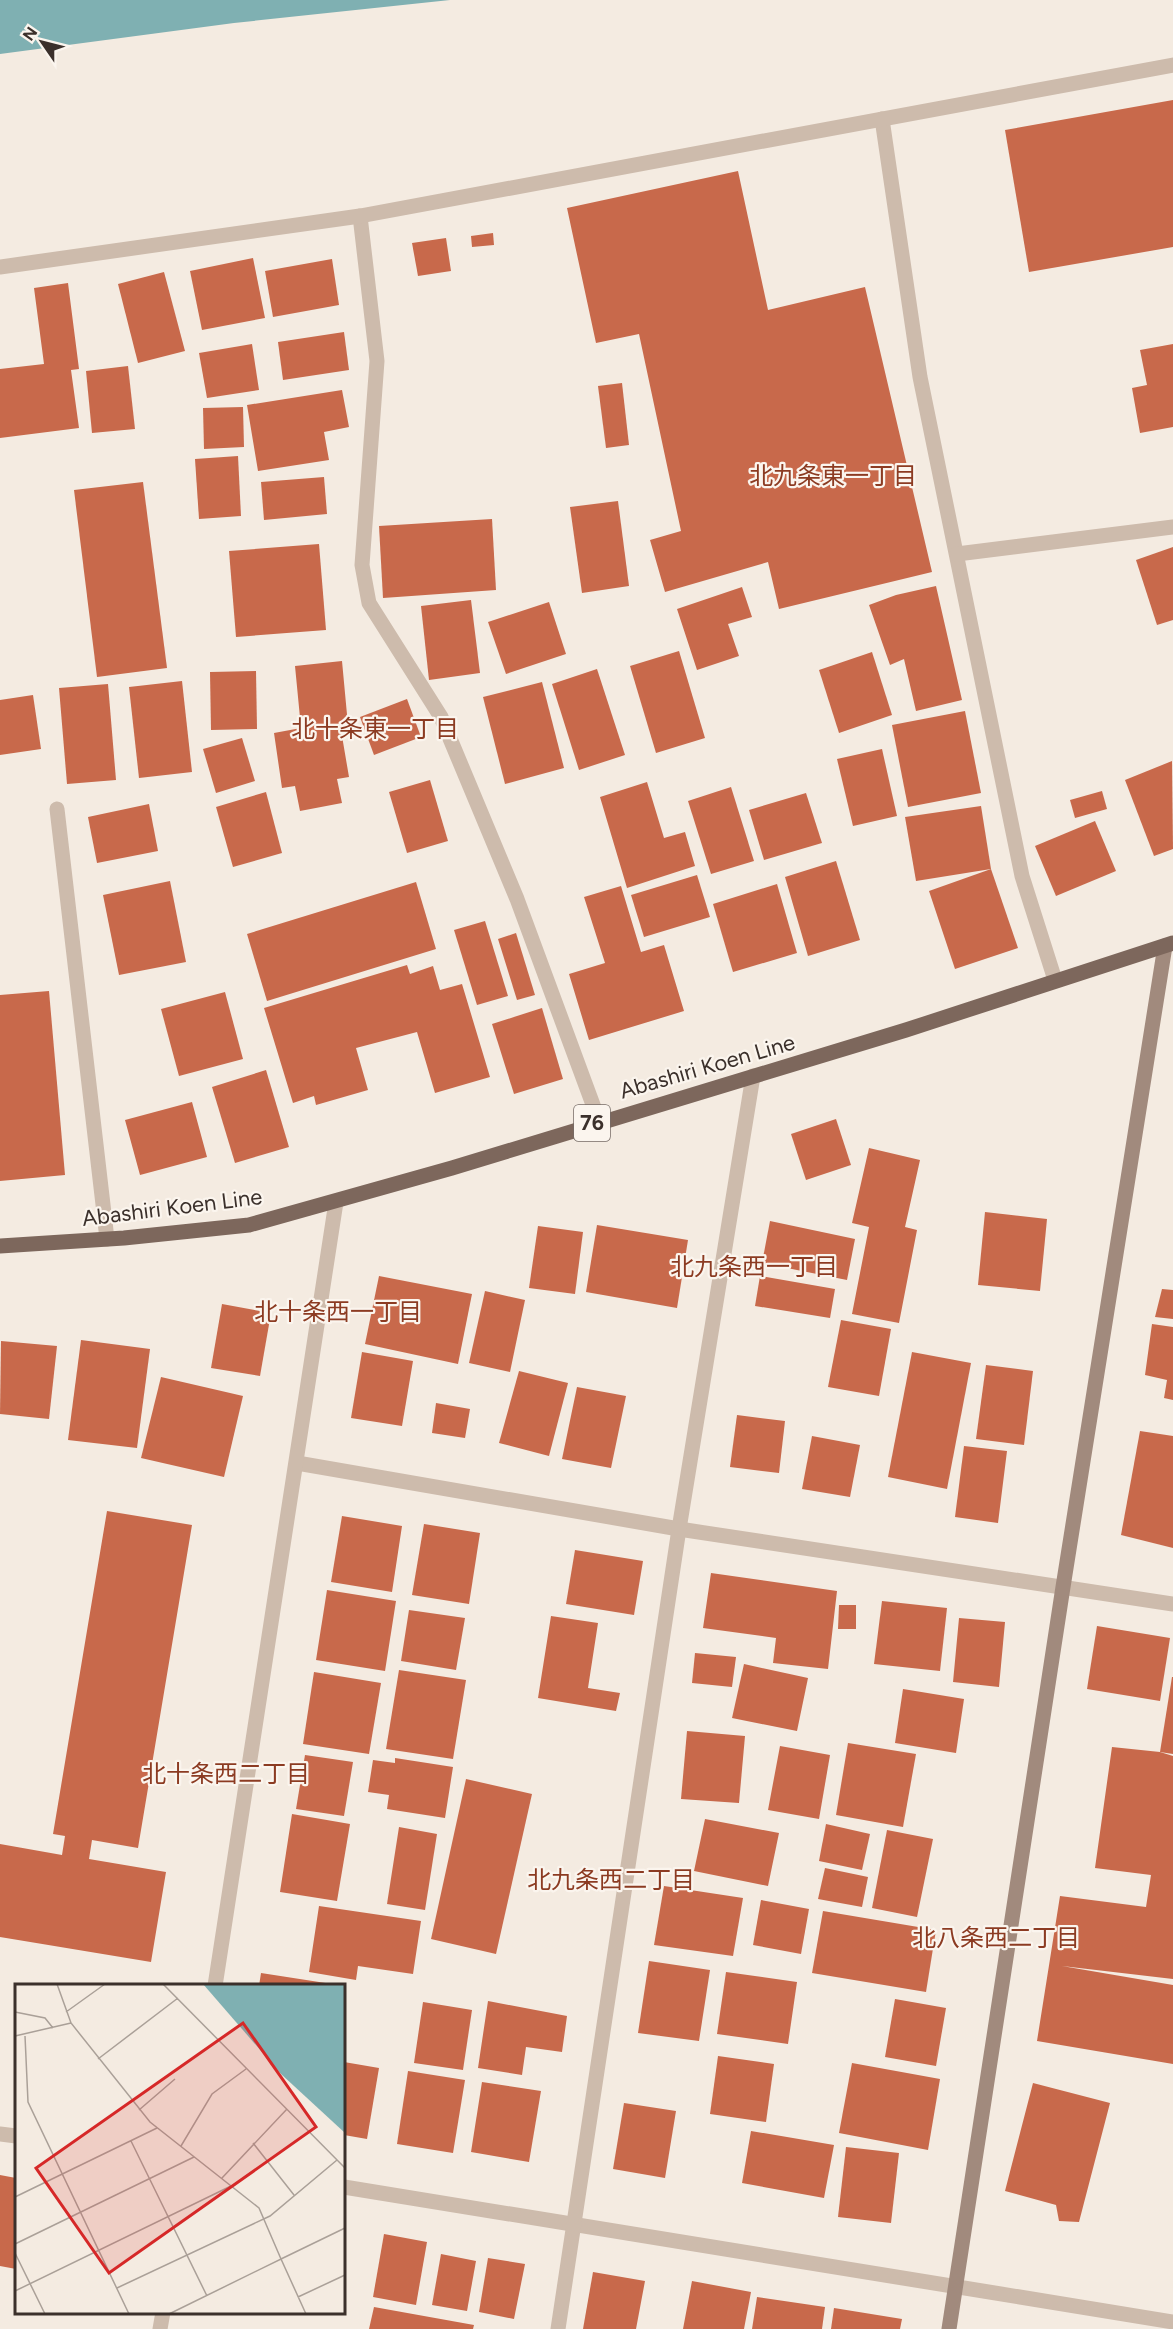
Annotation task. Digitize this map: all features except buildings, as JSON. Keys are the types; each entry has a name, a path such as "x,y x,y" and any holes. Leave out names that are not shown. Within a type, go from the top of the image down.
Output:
{"main road":[{"name":"Abashiri Koen Line","path":"0,1246 107,1239 249,1225 336,1202 906,1030 1169,944"}],"street":[{"path":"0,267 360,216 1173,64"},
{"path":"882,119 920,377 1022,876 1055,980"},
{"path":"360,216 377,361 362,565 369,603 441,717 517,899 599,1121"},
{"path":"957,555 1173,527"},
{"path":"57,809 107,1239"},
{"path":"949,2329 1063,1587 1169,944"},
{"path":"558,2329 576,2223 680,1529 753,1076"},
{"path":"215,1984 336,1202"},
{"path":"297,1463 680,1529 1173,1604"},
{"path":"0,2134 15,2136"},
{"path":"345,2187 1173,2322"},
{"path":"160,2329 163,2314"}],"water":[{"path":"0,0 450,0 234,23 0,54"}],"district":[{"name":"北九条東一丁目","path":"833,476"},
{"name":"北十条東一丁目","path":"375,729"},
{"name":"北九条西一丁目","path":"754,1267"},
{"name":"北十条西一丁目","path":"338,1312"},
{"name":"北十条西二丁目","path":"226,1774"},
{"name":"北九条西二丁目","path":"611,1880"},
{"name":"北八条西二丁目","path":"996,1938"}]}
